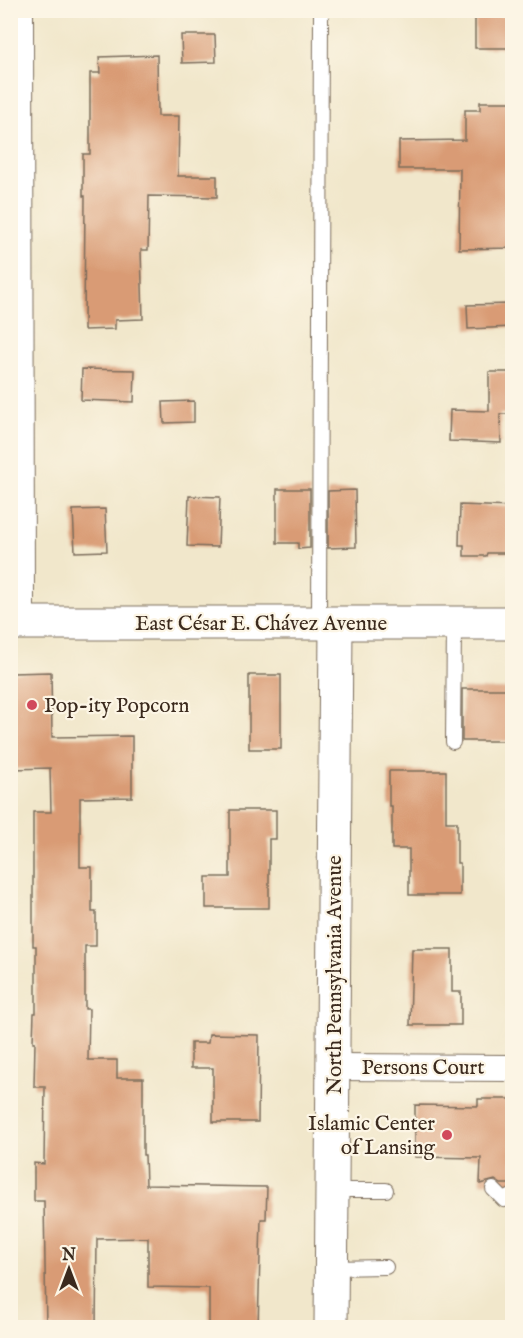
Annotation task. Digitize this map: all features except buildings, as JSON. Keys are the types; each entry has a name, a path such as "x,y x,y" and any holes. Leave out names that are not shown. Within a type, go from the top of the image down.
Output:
{"street":[{"path":"16,622 20,10"},
{"name":"East César E. Chávez Avenue","path":"16,622 513,623"},
{"name":"North Pennsylvania Avenue","path":"328,623 333,1067 331,1328"},
{"name":"Persons Court","path":"333,1067 513,1068"}],"lane":[{"path":"321,10 328,623"},
{"path":"453,742 454,623"},
{"path":"493,1189 504,1200 513,1196"},
{"path":"333,1190 386,1190"},
{"path":"332,1268 386,1268"}],"place":[{"name":"Pop-ity Popcorn","path":"32,705"},
{"name":"Islamic Center of Lansing","path":"447,1135"}]}
